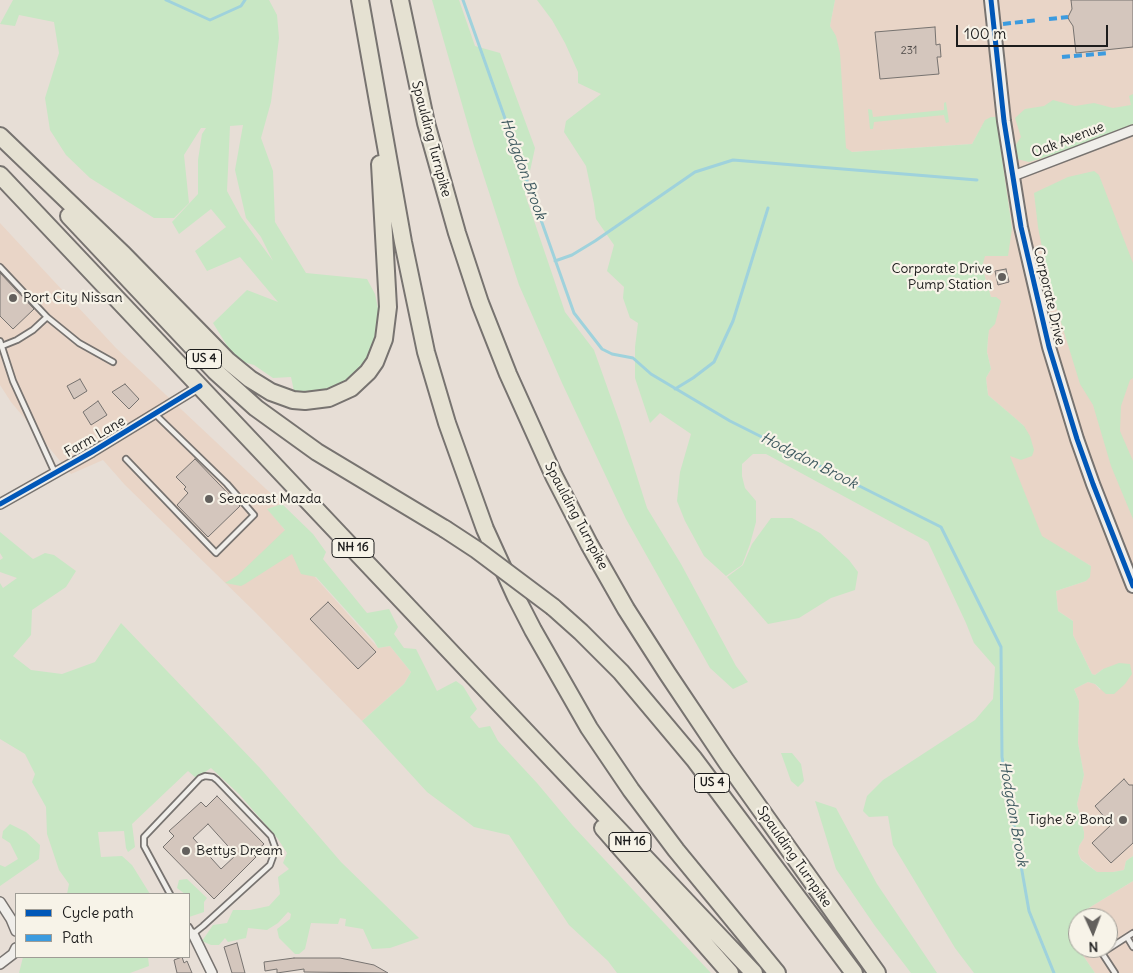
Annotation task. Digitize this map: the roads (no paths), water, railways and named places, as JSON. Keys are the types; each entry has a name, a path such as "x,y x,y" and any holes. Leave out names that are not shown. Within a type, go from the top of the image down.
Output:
{"highway":[{"path":"360,0 404,252 426,352 459,458 500,562 551,663 609,759 676,850 777,973"},
{"name":"Spaulding Turnpike","path":"400,0 426,123 446,197 468,267 508,374 537,442 571,510 626,609 731,768 877,973"},
{"path":"0,136 124,255 215,348 250,379 282,397 299,401 317,401 340,394 360,380 375,362 384,339 388,307 376,86"},
{"name":"US 4","path":"0,143 189,344 242,396 286,431 317,452 445,529 492,561 581,632 621,672 694,760 854,973"},
{"name":"NH 16","path":"0,175 754,973"},
{"path":"506,710 631,861 730,973"}],"street":[{"name":"Corporate Drive","path":"991,0 999,91 1021,227 1038,300 1063,394 1093,484 1133,586"},
{"name":"Oak Avenue","path":"1013,176 1133,130"},
{"name":"Farm Lane","path":"0,504 200,386"},
{"path":"0,902 15,928"},
{"path":"191,931 212,973"},
{"path":"0,964 13,954 15,950"}],"lane":[{"path":"0,268 47,317 79,343 113,362"},
{"path":"47,317 33,330 17,340 1,344 13,381 55,473"},
{"path":"126,459 216,553 254,516 227,484 155,414"},
{"path":"169,893 144,846 144,837 197,782 205,776 213,777 271,836 275,847 270,865 191,931"},
{"path":"1115,973 1102,953 1133,933"},
{"path":"1127,937 1133,947"}],"waterway":[{"name":"Hodgdon Brook","path":"166,0 210,20 241,6 245,0"},
{"name":"Hodgdon Brook","path":"463,0 574,313 602,349 612,354 633,358 651,374 730,421 941,527 1001,647 1002,757 1029,911 1054,973"},
{"path":"555,261 572,255 595,241 695,172 733,160 977,180"},
{"path":"675,389 714,362 733,321 768,208"}],"place":[{"name":"Corporate Drive Pump Station","path":"1002,277"},
{"name":"Port City Nissan","path":"13,298"},
{"name":"Seacoast Mazda","path":"209,499"},
{"name":"Tighe & Bond","path":"1123,820"},
{"name":"Bettys Dream","path":"186,851"}]}
